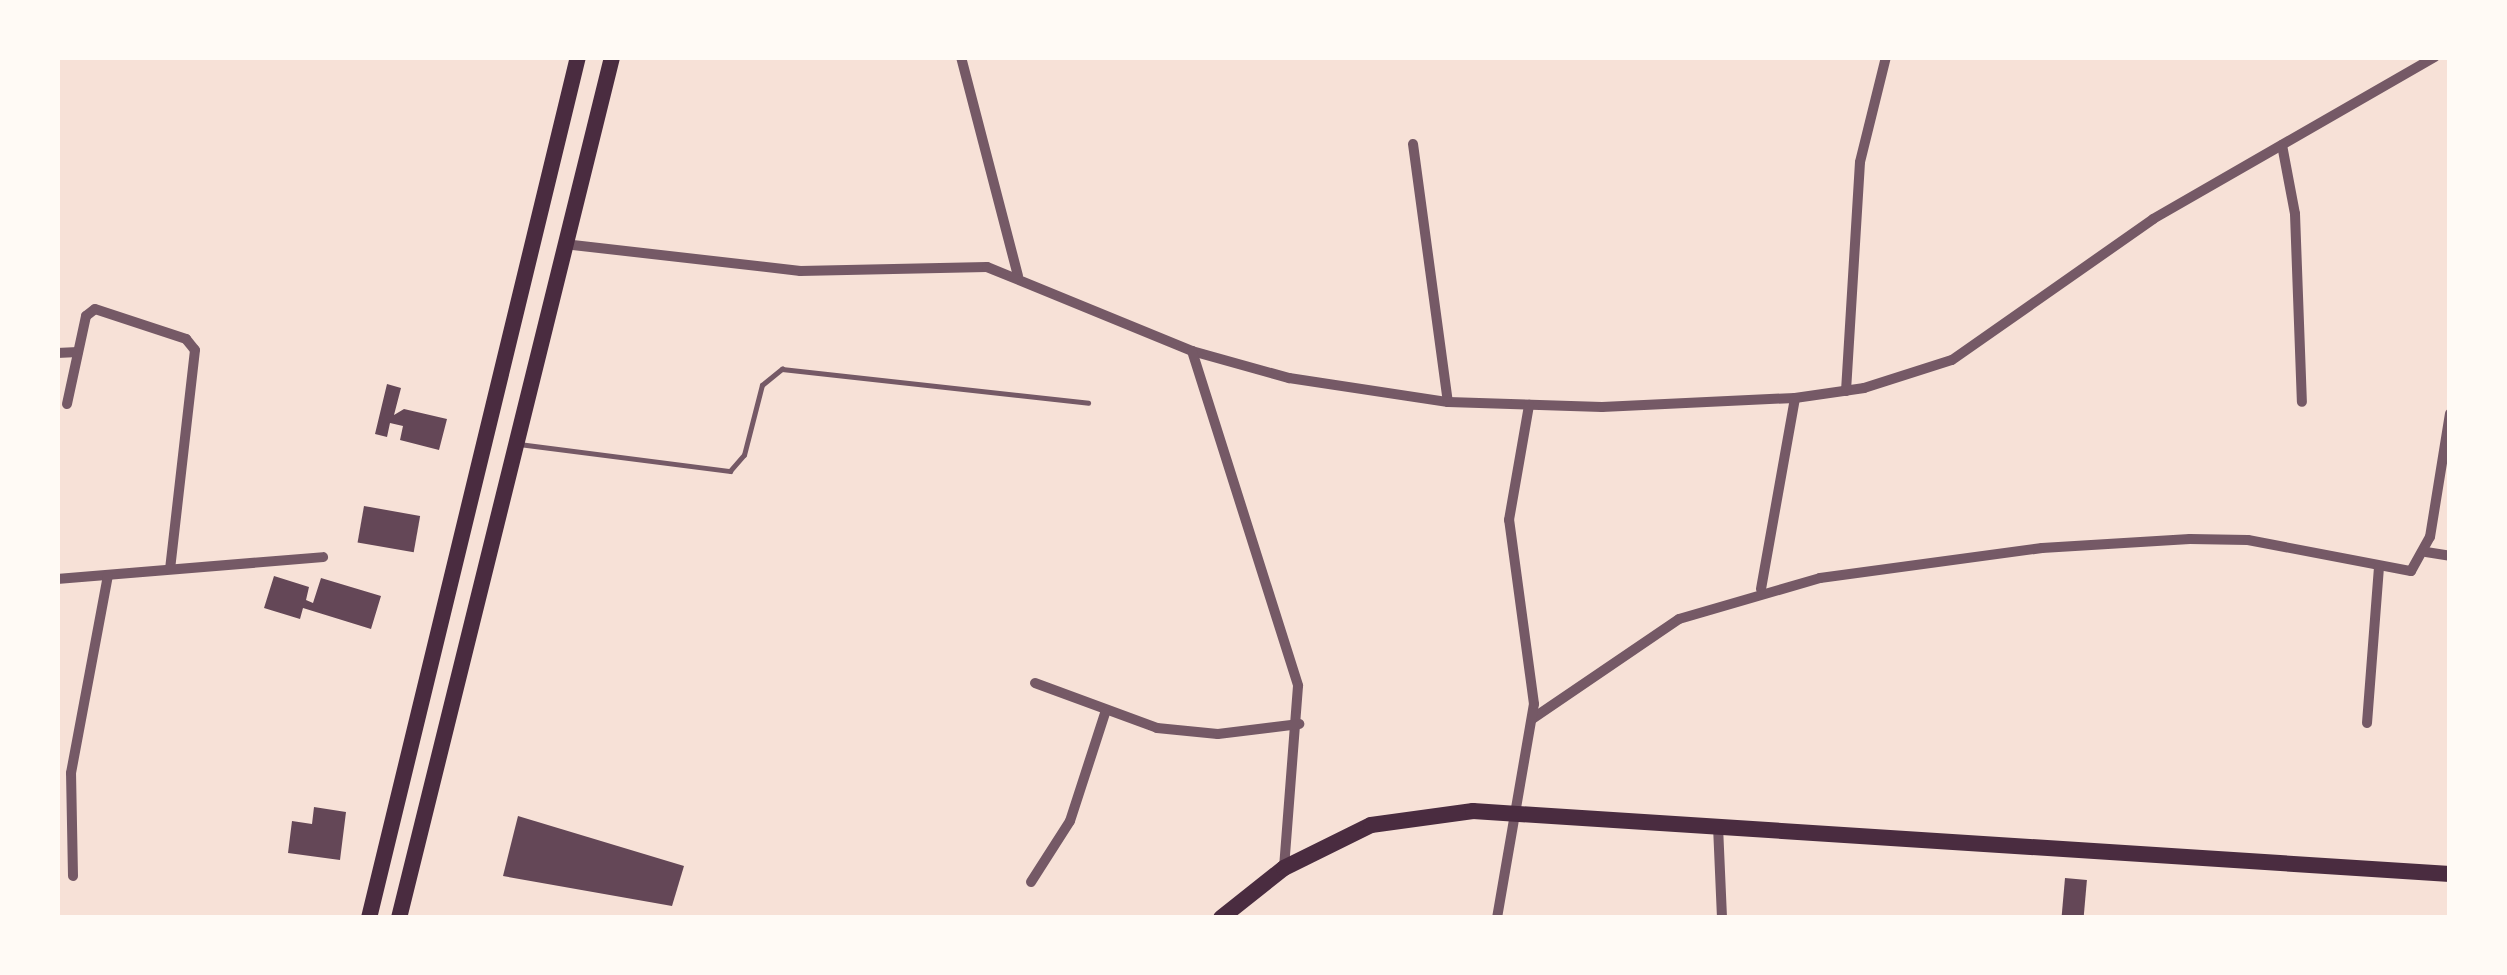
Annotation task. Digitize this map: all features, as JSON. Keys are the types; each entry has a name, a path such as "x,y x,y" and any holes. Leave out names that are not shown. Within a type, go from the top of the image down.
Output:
{"highway":[{"path":"369,918 578,57"},
{"path":"399,918 562,244 612,57"},
{"path":"1221,918 1284,868 1371,825 1417,813 1516,811 2450,874"}],"street":[{"path":"961,57 1018,276"},
{"path":"1846,391 1860,162 1886,57"},
{"path":"562,244 800,271 959,265 1018,276 1192,351 1288,378 1448,402 1529,405 1795,398 1846,391 1952,360 2153,219 2435,57"},
{"path":"1414,144 1448,402"},
{"path":"2282,145 2295,214 2302,402"},
{"path":"67,404 78,352 95,308 186,339 196,350 170,569"},
{"path":"1192,351 1293,666 1299,724 1284,868"},
{"path":"57,353 78,352"},
{"path":"1761,589 1795,398"},
{"path":"1497,918 1532,719 1534,683 1509,520 1529,405"},
{"path":"1532,719 1679,620 1761,589 2122,541 2248,539 2411,571 2426,552 2450,414"},
{"path":"2426,552 2450,556"},
{"path":"57,580 323,556"},
{"path":"2367,723 2379,567"},
{"path":"73,876 70,772 108,575"},
{"path":"1035,683 1106,712 1193,734 1299,724"},
{"path":"1031,882 1070,821 1106,712"},
{"path":"1718,826 1721,918"}],"lane":[{"path":"514,443 730,471 744,455 762,385 782,369 1088,404"}],"building":[{"path":"387,384 401,388 394,415 404,409 447,419 439,450 400,440 403,426 390,423 387,437 375,434"},
{"path":"364,506 420,516 414,552 358,542"},
{"path":"274,576 309,587 306,600 313,603 321,578 381,596 371,629 303,608 300,619 264,608"},
{"path":"314,807 346,812 340,860 288,853 292,821 312,824"},
{"path":"518,816 684,866 672,906 503,876"},
{"path":"2065,878 2087,880 2084,918 2062,918"}]}
